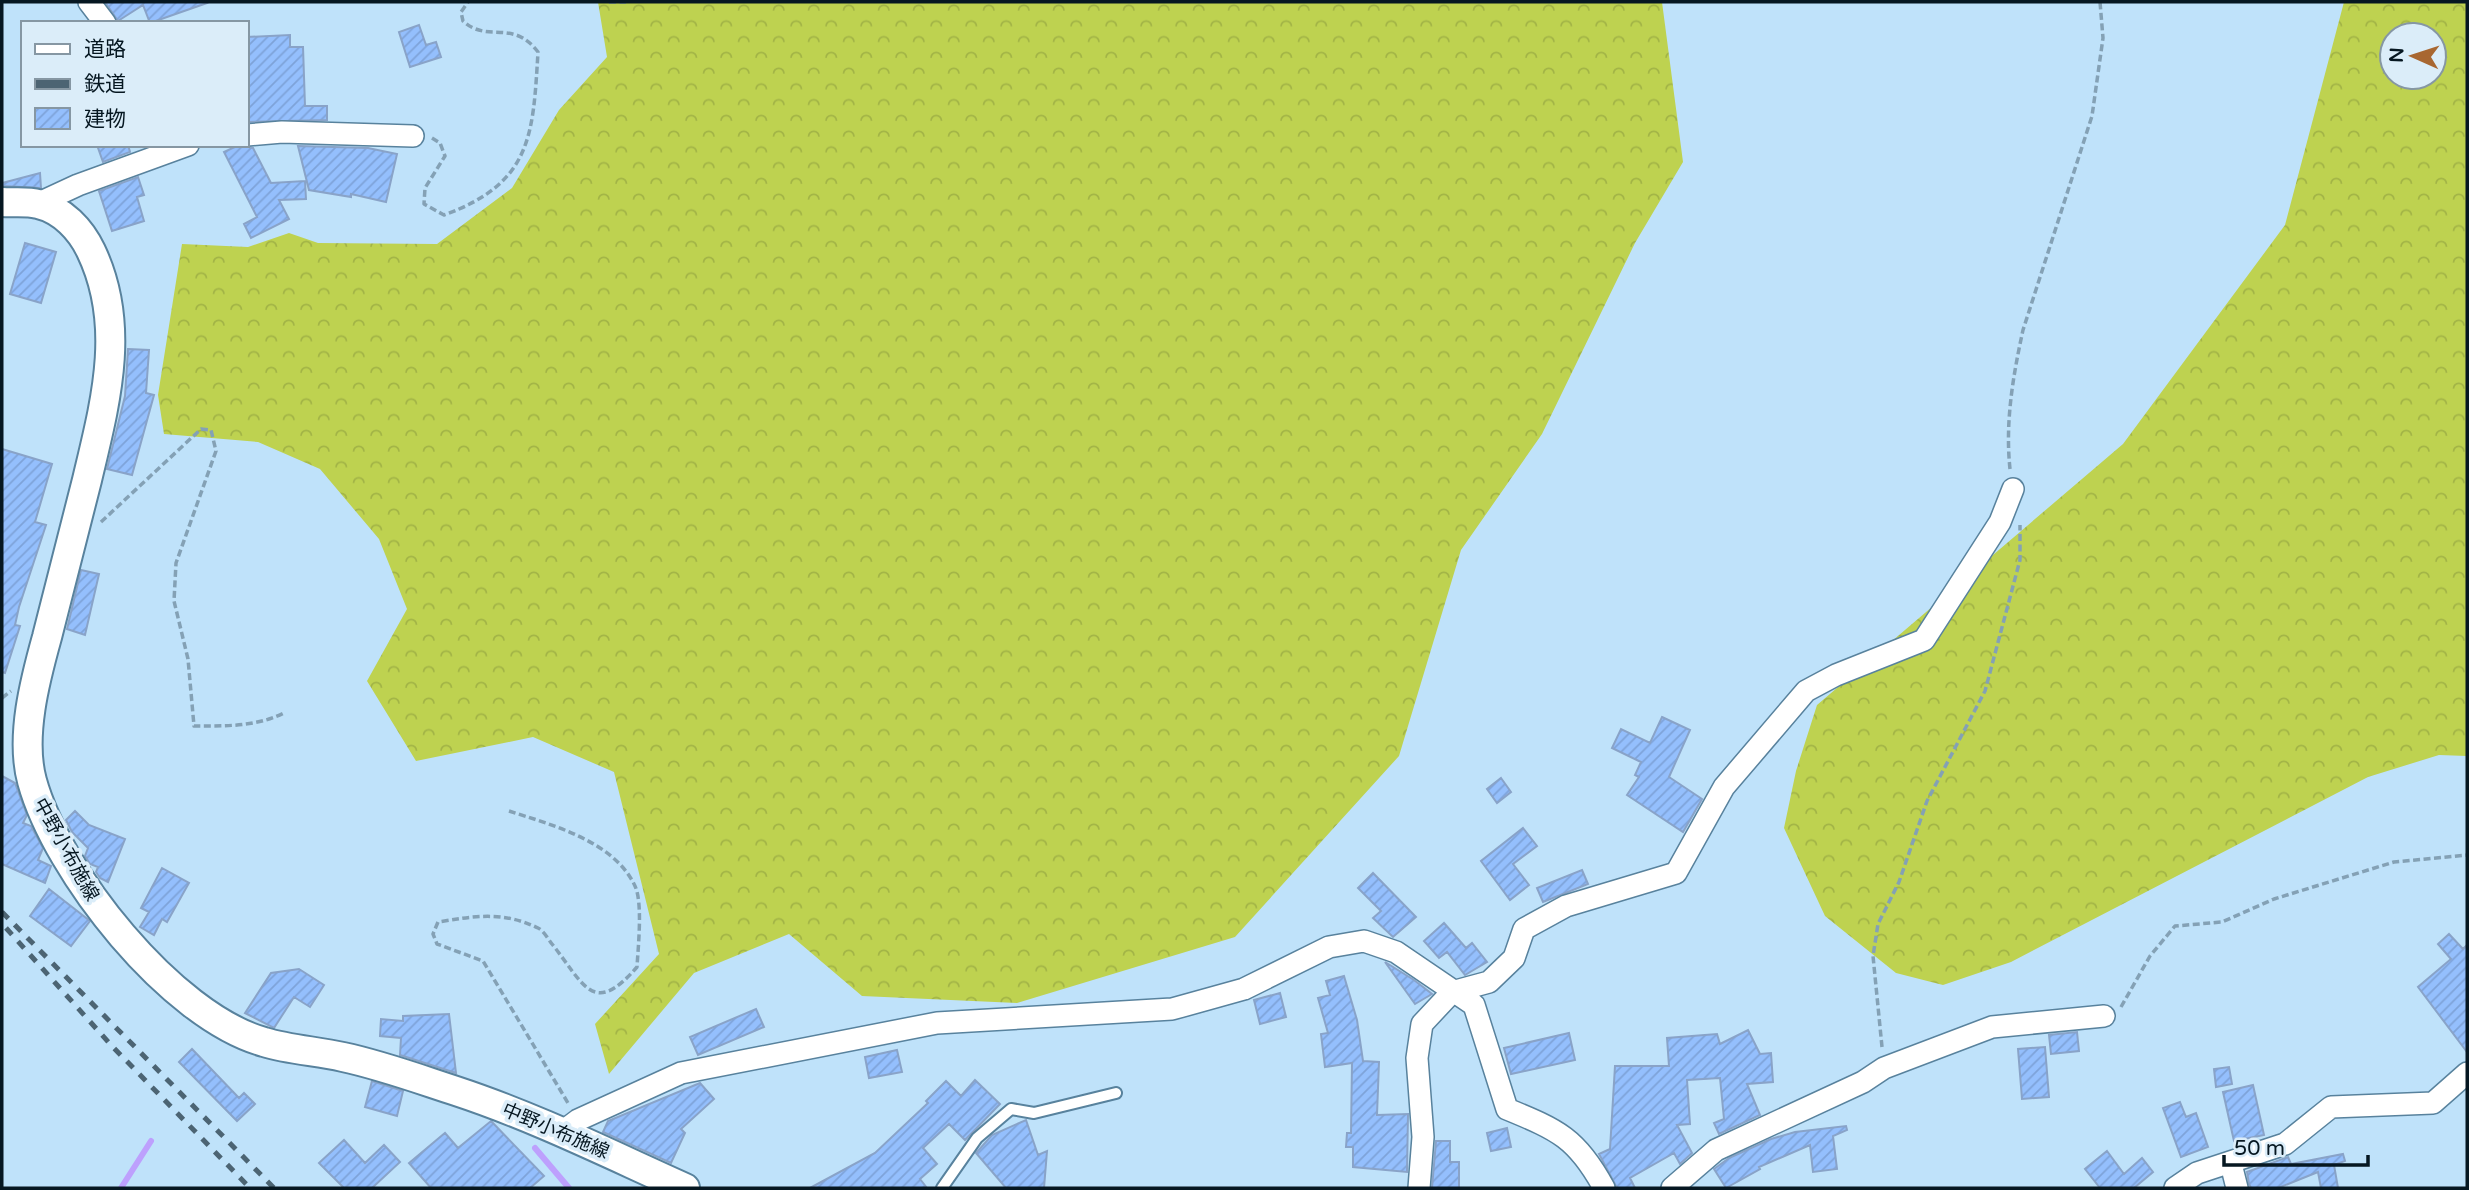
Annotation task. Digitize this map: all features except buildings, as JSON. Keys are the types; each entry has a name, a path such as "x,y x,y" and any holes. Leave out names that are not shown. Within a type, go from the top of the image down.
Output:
{"main road":[{"name":"中野小布施線","path":"2,202 37,204 62,215 83,235 100,270 111,332 108,390 36,675 29,738 31,779 48,821 80,881 111,925 170,984 212,1017 262,1042 345,1057 570,1126 678,1186"}],"street":[{"path":"89,2 103,21"},
{"path":"248,135 282,132 413,136"},
{"path":"37,204 78,185 182,147"},
{"path":"1419,1188 1423,1137 1417,1058 1422,1024 1452,992 1489,982 1514,958 1524,929 1566,906 1676,873 1724,787 1806,691 1924,640 2000,522 2013,489"},
{"path":"570,1126 681,1073 792,1049 937,1023 1172,1009 1244,989 1329,947 1364,941 1396,952 1474,1005 1507,1110 1551,1127 1587,1156 1604,1188"},
{"path":"1672,1188 1716,1150 1863,1082 1884,1068 1992,1027 2104,1016"},
{"path":"2175,1188 2197,1173 2285,1144 2331,1107 2433,1103 2467,1073"},
{"path":"2231,1164 2237,1188"}],"lane":[{"path":"942,1188 977,1138 1011,1108 1034,1113 1116,1093"}],"path":[{"path":"413,136 430,136 440,143 444,156 425,188 424,204 444,215 492,192 526,152 535,103 538,52 527,37 468,26 463,21 461,12 468,2"},
{"path":"609,2 626,2"},
{"path":"76,523 95,527 201,429 211,429 216,451 176,564 174,601 188,659 194,726 233,726 273,719 284,713"},
{"path":"509,811 583,839 617,862 636,888 637,967 618,989 603,994 588,990 541,929 489,914 438,922 433,934 437,944 482,961 570,1126"},
{"path":"2104,1016 2123,1006 2150,956 2175,926 2222,922 2274,899 2394,862 2467,855"}],"green space":[{"path":"598,2 1662,2 1683,162 1635,243 1542,434 1461,550 1399,756 1235,937 1017,1003 862,996 789,934 694,973 609,1074 595,1024 659,954 614,772 533,737 416,761 367,681 407,609 379,539 320,469 258,442 164,434 158,395 182,244 248,247 289,233 318,243 437,244 512,188 559,110 607,57"},
{"path":"2344,2 2467,2 2467,756 2439,755 2368,777 2011,962 1943,985 1896,973 1825,916 1784,828 1796,771 1817,705 2123,444 2285,225"}],"waterway":[{"path":"121,1188 151,1141"},
{"path":"535,1148 569,1188"}],"railway":[{"path":"2,912 274,1188"},
{"path":"6,928 111,1045 250,1188"}]}
